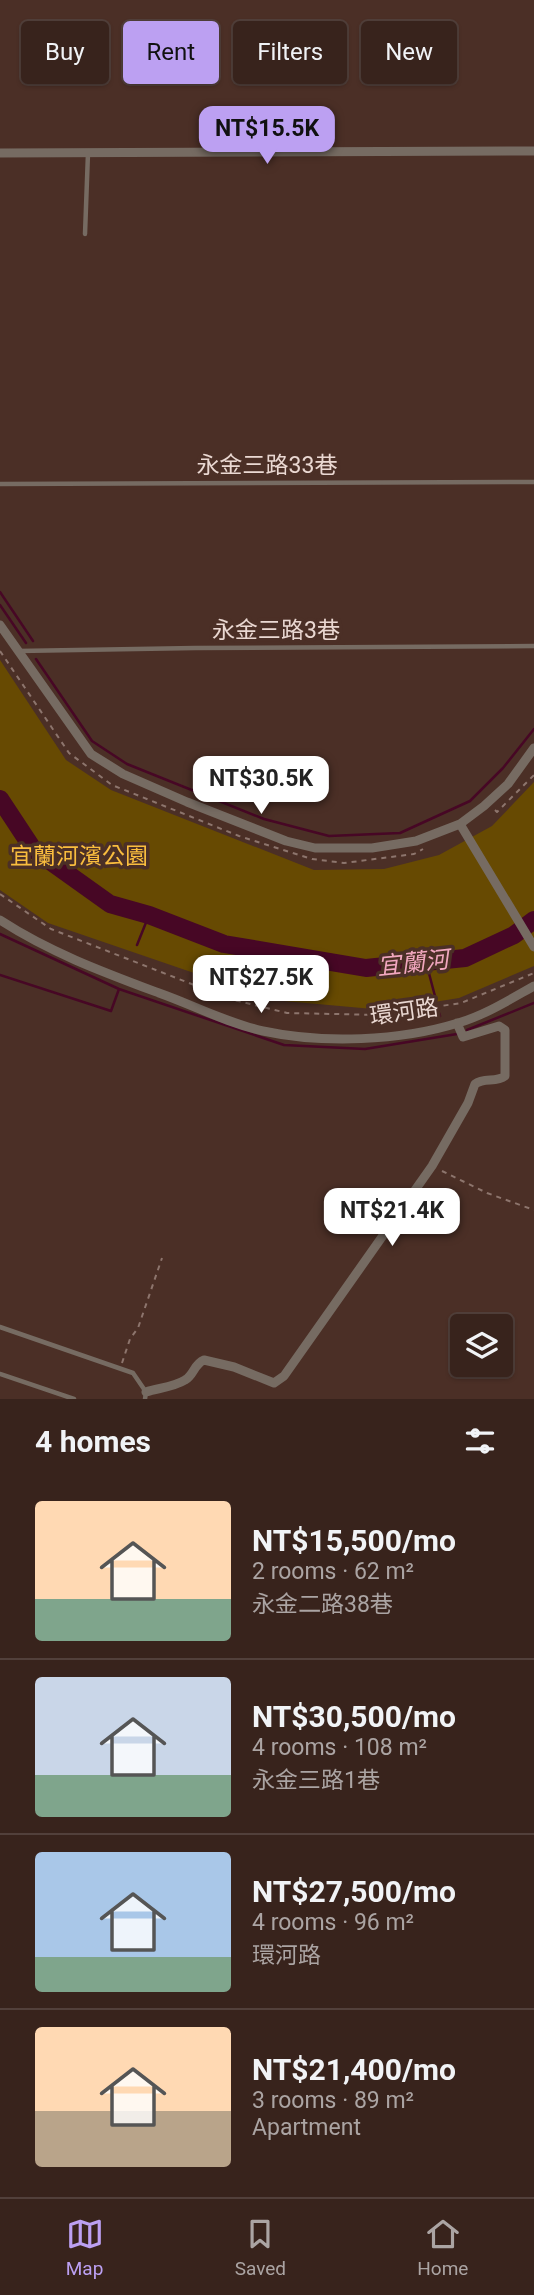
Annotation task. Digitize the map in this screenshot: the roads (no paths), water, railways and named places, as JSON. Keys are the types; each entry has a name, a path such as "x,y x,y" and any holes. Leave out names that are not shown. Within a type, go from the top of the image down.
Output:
{"street":[{"path":"0,153 534,151"},
{"path":"0,625 91,754 123,774 265,834 315,848 372,848 416,841 460,824 508,784 534,748"},
{"path":"460,824 534,947"},
{"name":"環河路","path":"0,920 33,942 104,972 263,1031 330,1038 380,1037 457,1023 491,1010 534,986"},
{"path":"145,1396 183,1382 199,1362 204,1360 234,1367 268,1381 280,1381 432,1166 468,1103 475,1084 483,1080 501,1079 506,1072 505,1030 499,1026 463,1037 457,1023"}],"lane":[{"path":"85,234 88,153"},
{"name":"永金三路33巷","path":"0,484 534,482"},
{"name":"永金三路3巷","path":"17,652 534,646"},
{"path":"0,1327 133,1373 145,1396"},
{"path":"0,1374 74,1399"}],"waterway":[{"path":"0,592 33,641"},
{"path":"0,605 26,643"},
{"path":"36,659 92,741 127,764 264,819 329,836 400,833 470,801 503,768 534,729"},
{"name":"宜蘭河","path":"0,799 33,849 110,904 149,915 224,944 366,968 465,958 514,935 534,920"},
{"path":"137,945 149,915"},
{"path":"0,934 119,989 284,1045 365,1049 457,1034"},
{"path":"426,962 436,1000"},
{"path":"0,975 111,1011 119,989"},
{"path":"467,1030 534,1003"}],"park label":[{"name":"宜蘭河濱公園","path":"79,856"}]}
